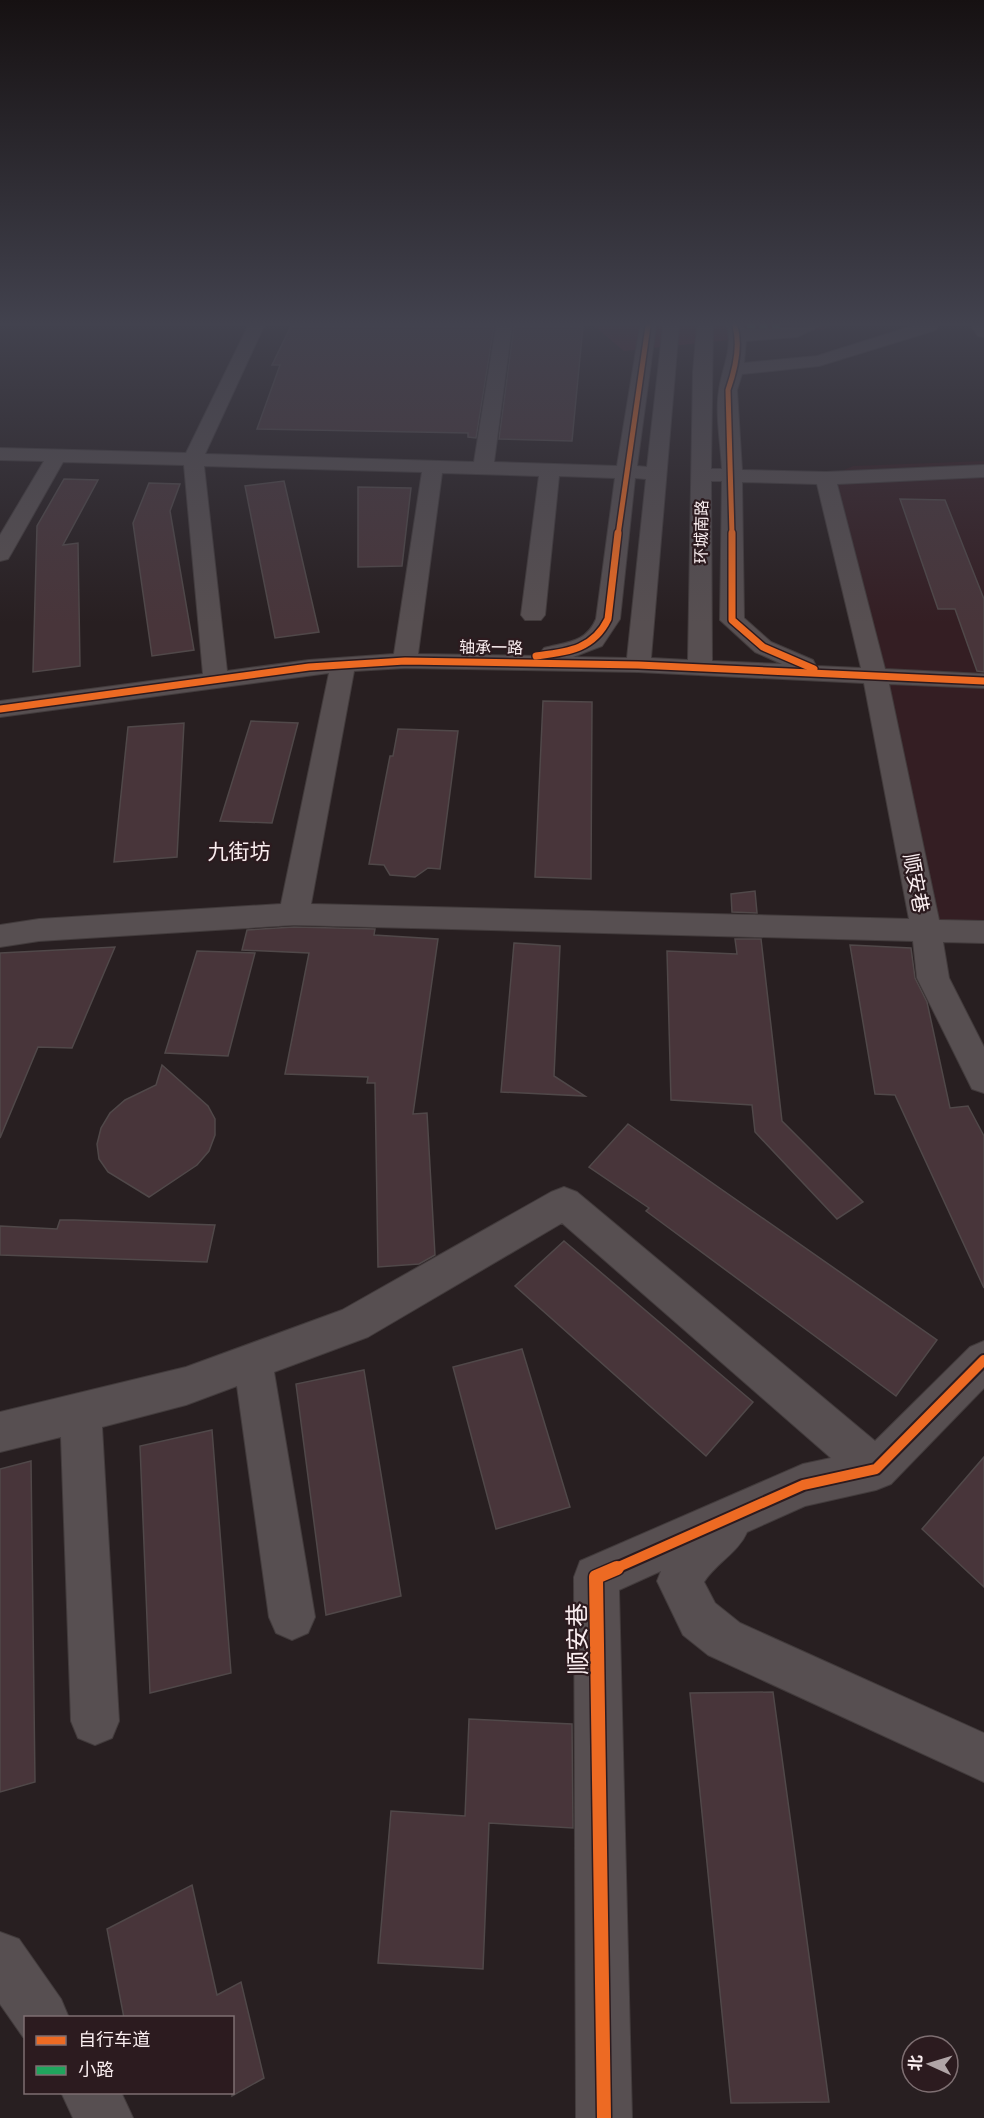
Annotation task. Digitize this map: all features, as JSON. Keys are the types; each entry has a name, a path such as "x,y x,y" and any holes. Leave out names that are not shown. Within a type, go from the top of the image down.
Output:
{"street":[{"path":"209,425 193,459 216,679"},
{"path":"483,468 489,425"},
{"path":"492,662 580,649 603,635 608,619 633,425"},
{"path":"638,665 661,425"},
{"name":"环城南路","path":"700,667 702,425"},
{"path":"730,425 732,620 763,647 825,674"},
{"path":"0,454 656,473"},
{"path":"0,554 57,455"},
{"path":"405,661 433,466"},
{"path":"533,615 550,470"},
{"path":"702,475 826,478 984,471"},
{"name":"顺安巷","path":"826,478 875,676 926,929 933,978 984,1080"},
{"name":"轴承一路","path":"0,709 216,679 343,665 405,661 700,667 984,681"},
{"path":"294,914 343,665"},
{"path":"0,936 39,930 294,914 984,932"},
{"path":"0,1432 186,1386 354,1324 564,1203 876,1469 984,1360"},
{"path":"253,1362 292,1617"},
{"path":"81,1413 95,1721"},
{"name":"顺安巷","path":"604,2118 596,1577 803,1485 876,1469"},
{"path":"748,1509 694,1558 679,1581 699,1619 724,1639 984,1758"},
{"path":"0,1958 41,2016"},
{"path":"90,2094 105,2118"}],"shaded area":[{"path":"984,461 984,927 926,929 826,478 853,466"}],"building":[{"path":"258,425 478,425 476,438 468,437 468,433 257,429"},
{"path":"501,425 574,425 572,441 499,439"},
{"path":"64,479 98,480 63,545 78,543 80,666 33,672 37,526"},
{"path":"284,481 319,632 275,638 245,486"},
{"path":"149,483 180,484 170,511 194,650 152,656 133,523"},
{"path":"358,487 411,488 402,566 358,567"},
{"path":"900,499 945,500 984,599 984,672 977,671 955,609 938,609"},
{"path":"543,701 592,702 591,879 535,877"},
{"path":"251,721 298,723 272,823 220,821"},
{"path":"184,723 177,857 114,862 128,727"},
{"path":"398,729 458,731 440,869 428,868 415,877 390,875 384,865 369,864 390,756 393,756"},
{"path":"755,891 757,913 732,912 731,894"},
{"path":"294,927 375,929 374,935 438,939 413,1114 427,1113 435,1255 419,1264 378,1267 375,1083 367,1083 368,1077 285,1074 309,953 242,950 247,930"},
{"path":"735,939 761,939 782,1121 863,1202 837,1219 755,1132 752,1105 671,1100 667,951 737,954"},
{"path":"514,943 560,946 554,1076 585,1096 501,1092"},
{"path":"850,945 911,948 915,978 927,1002 950,1108 968,1106 984,1136 984,1288 895,1095 875,1094"},
{"path":"115,947 72,1048 38,1047 0,1138 0,953"},
{"path":"197,951 255,953 228,1056 165,1053"},
{"path":"162,1065 208,1106 215,1119 215,1135 209,1151 197,1165 149,1197 108,1172 99,1159 97,1144 101,1128 110,1113 125,1100 156,1085"},
{"path":"628,1124 937,1340 896,1396 646,1211 649,1208 589,1167"},
{"path":"60,1220 215,1225 207,1262 0,1255 0,1226 57,1229"},
{"path":"564,1241 753,1402 706,1456 515,1286"},
{"path":"522,1349 570,1507 496,1529 453,1367"},
{"path":"364,1370 401,1596 326,1615 296,1384"},
{"path":"212,1430 231,1673 150,1693 140,1446"},
{"path":"984,1457 984,1587 922,1529"},
{"path":"31,1461 35,1782 0,1792 0,1469"},
{"path":"773,1692 829,2102 731,2103 690,1693"},
{"path":"469,1719 572,1724 573,1828 489,1823 483,1969 378,1963 391,1811 465,1816"},
{"path":"192,1885 217,1995 241,1982 264,2078 232,2096 234,2094 234,2016 124,2016 107,1929"}],"cycle path":[{"path":"536,656 569,651 588,644 603,630 608,619 633,425"},
{"path":"730,425 732,620 763,647 814,669"},
{"path":"0,709 309,667 405,661 638,665 984,681"},
{"path":"604,2118 596,1577 803,1485 876,1469 984,1360"}],"district":[{"name":"九街坊","path":"239,852"}]}
